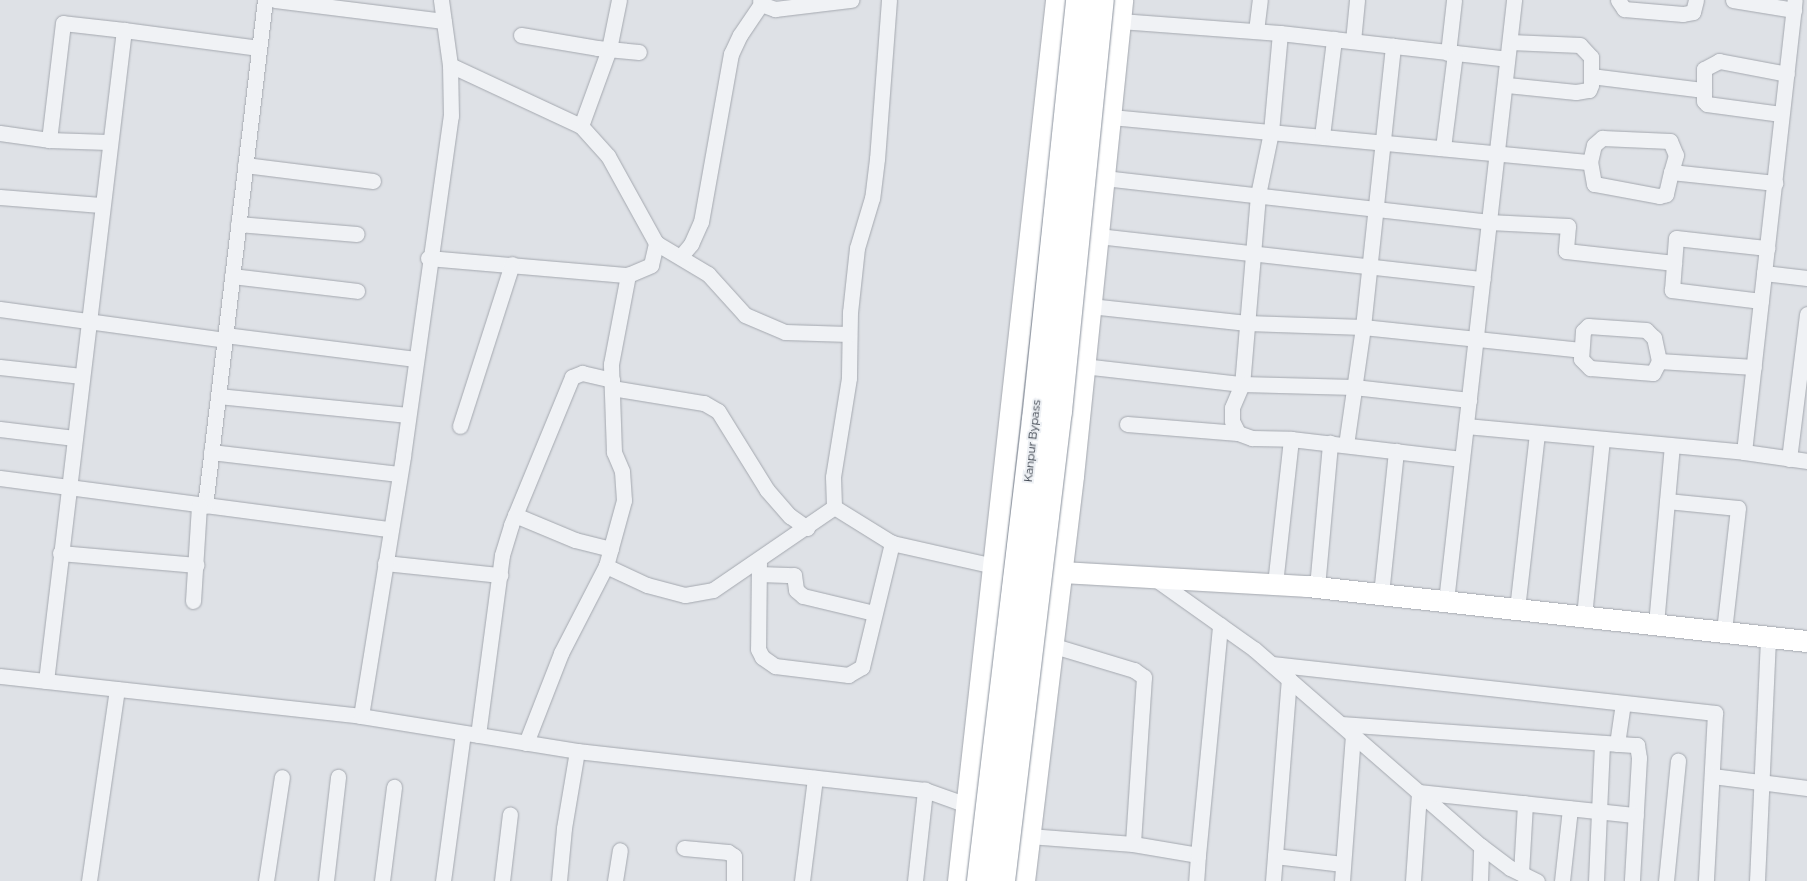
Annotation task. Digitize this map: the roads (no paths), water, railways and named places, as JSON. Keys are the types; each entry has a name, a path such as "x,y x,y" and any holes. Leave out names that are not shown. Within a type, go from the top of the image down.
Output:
{"highway":[{"name":"Kanpur Bypass","path":"981,881 1036,420 1080,0"},
{"name":"Kanpur Bypass","path":"1001,881 1058,410 1100,0"}],"main road":[{"path":"958,881 1056,0"},
{"path":"1024,881 1084,366 1122,0"},
{"path":"994,566 1060,572 1317,587 1807,641"}],"street":[{"path":"192,601 202,505 218,396 265,0"},
{"path":"275,0 444,21"},
{"path":"361,716 408,416 428,258 450,116 450,65 441,0"},
{"path":"581,126 608,49 619,0"},
{"path":"680,256 691,244 701,222 731,54 760,2 775,9 797,9 851,0"},
{"path":"834,507 833,477 849,378 849,334 857,248 872,198 877,159 889,0"},
{"path":"1256,31 1260,0"},
{"path":"1353,41 1357,0"},
{"path":"1442,148 1454,0"},
{"path":"1446,601 1497,154 1507,85 1507,60 1514,0"},
{"path":"1618,0 1624,9 1683,14 1693,12 1696,0"},
{"path":"1733,0 1795,5 1781,114 1775,183 1744,452"},
{"path":"1120,21 1280,33 1507,60"},
{"path":"49,140 63,23 259,48"},
{"path":"46,681 89,321 108,142 124,30"},
{"path":"1238,433 1232,421 1232,408 1242,384 1258,195 1271,132 1280,33"},
{"path":"521,35 638,52"},
{"path":"1322,136 1334,39"},
{"path":"1507,85 1584,92 1589,90 1591,76 1589,51 1580,45 1510,42"},
{"path":"1346,445 1377,209 1393,46"},
{"path":"1781,114 1707,104 1704,90 1704,69 1716,61 1787,74"},
{"path":"450,65 581,126 608,156 656,243 713,278 745,315 770,328 807,335 849,334"},
{"path":"1591,76 1704,90"},
{"path":"1111,117 1590,162"},
{"path":"0,133 49,140 108,142"},
{"path":"1602,138 1670,141 1676,155 1671,172 1666,194 1659,196 1594,184 1590,162 1594,145 1602,138"},
{"path":"245,165 373,181"},
{"path":"1671,172 1775,183"},
{"path":"1104,178 1489,222 1568,226 1566,251 1674,263"},
{"path":"0,197 101,205"},
{"path":"238,224 357,234"},
{"path":"1098,236 1252,255 1483,279"},
{"path":"1761,301 1672,290 1676,238 1767,248"},
{"path":"428,258 628,275 651,265 656,243"},
{"path":"460,426 512,264"},
{"path":"1764,273 1807,278"},
{"path":"526,743 561,652 606,566 624,500 625,486 614,452 611,364 628,275"},
{"path":"232,276 357,291"},
{"path":"1090,306 1247,323 1363,327 1581,350"},
{"path":"0,309 415,359"},
{"path":"1789,459 1807,314"},
{"path":"1588,326 1646,330 1654,338 1659,361 1653,373 1590,368 1581,359 1583,331 1588,326"},
{"path":"1659,361 1754,367"},
{"path":"1084,366 1242,384 1354,387 1469,400"},
{"path":"0,367 82,376"},
{"path":"444,881 500,575 515,515 572,377 582,373 612,384 704,403 718,411 767,490 790,516 808,528"},
{"path":"218,396 408,416"},
{"path":"1127,424 1238,433 1252,438 1291,439 1462,459"},
{"path":"1466,426 1744,452 1807,461"},
{"path":"0,429 74,438"},
{"path":"1517,609 1537,433"},
{"path":"1276,584 1291,439"},
{"path":"1584,616 1602,439"},
{"path":"1317,587 1330,444"},
{"path":"1656,624 1672,446"},
{"path":"1381,594 1396,451"},
{"path":"211,452 399,474"},
{"path":"0,478 390,529"},
{"path":"1667,501 1738,508 1724,631"},
{"path":"606,566 647,585 685,595 713,590 759,567 834,507"},
{"path":"834,507 892,543 994,566"},
{"path":"515,515 575,540 611,549"},
{"path":"759,567 758,649 767,662 776,666 848,675 856,673 862,667 892,543"},
{"path":"60,553 196,565"},
{"path":"385,563 500,575"},
{"path":"759,567 794,575 796,590 803,596 874,613"},
{"path":"1153,577 1272,664 1481,846 1521,873 1537,881"},
{"path":"1196,881 1220,625"},
{"path":"1757,881 1768,636"},
{"path":"1051,645 1134,670 1144,676 1133,844"},
{"path":"1272,664 1715,713 1706,881"},
{"path":"0,676 361,716 578,751 925,790 967,804"},
{"path":"1274,881 1289,679"},
{"path":"89,881 117,689"},
{"path":"1617,744 1623,703"},
{"path":"1341,724 1634,744 1639,750 1632,881"},
{"path":"1342,881 1353,734"},
{"path":"1596,881 1602,743"},
{"path":"559,881 564,828 578,751"},
{"path":"1666,881 1678,761"},
{"path":"1712,776 1807,788"},
{"path":"326,881 338,777"},
{"path":"266,881 282,778"},
{"path":"802,881 815,778"},
{"path":"382,881 394,787"},
{"path":"915,881 925,790"},
{"path":"1419,792 1636,815"},
{"path":"1413,881 1419,792"},
{"path":"1521,873 1525,803"},
{"path":"1562,881 1570,808"},
{"path":"502,881 510,814"},
{"path":"1029,836 1133,844 1198,855"},
{"path":"1480,881 1481,846"},
{"path":"684,848 728,852 734,856 734,881"},
{"path":"615,881 620,850"},
{"path":"1275,856 1343,864"}]}
